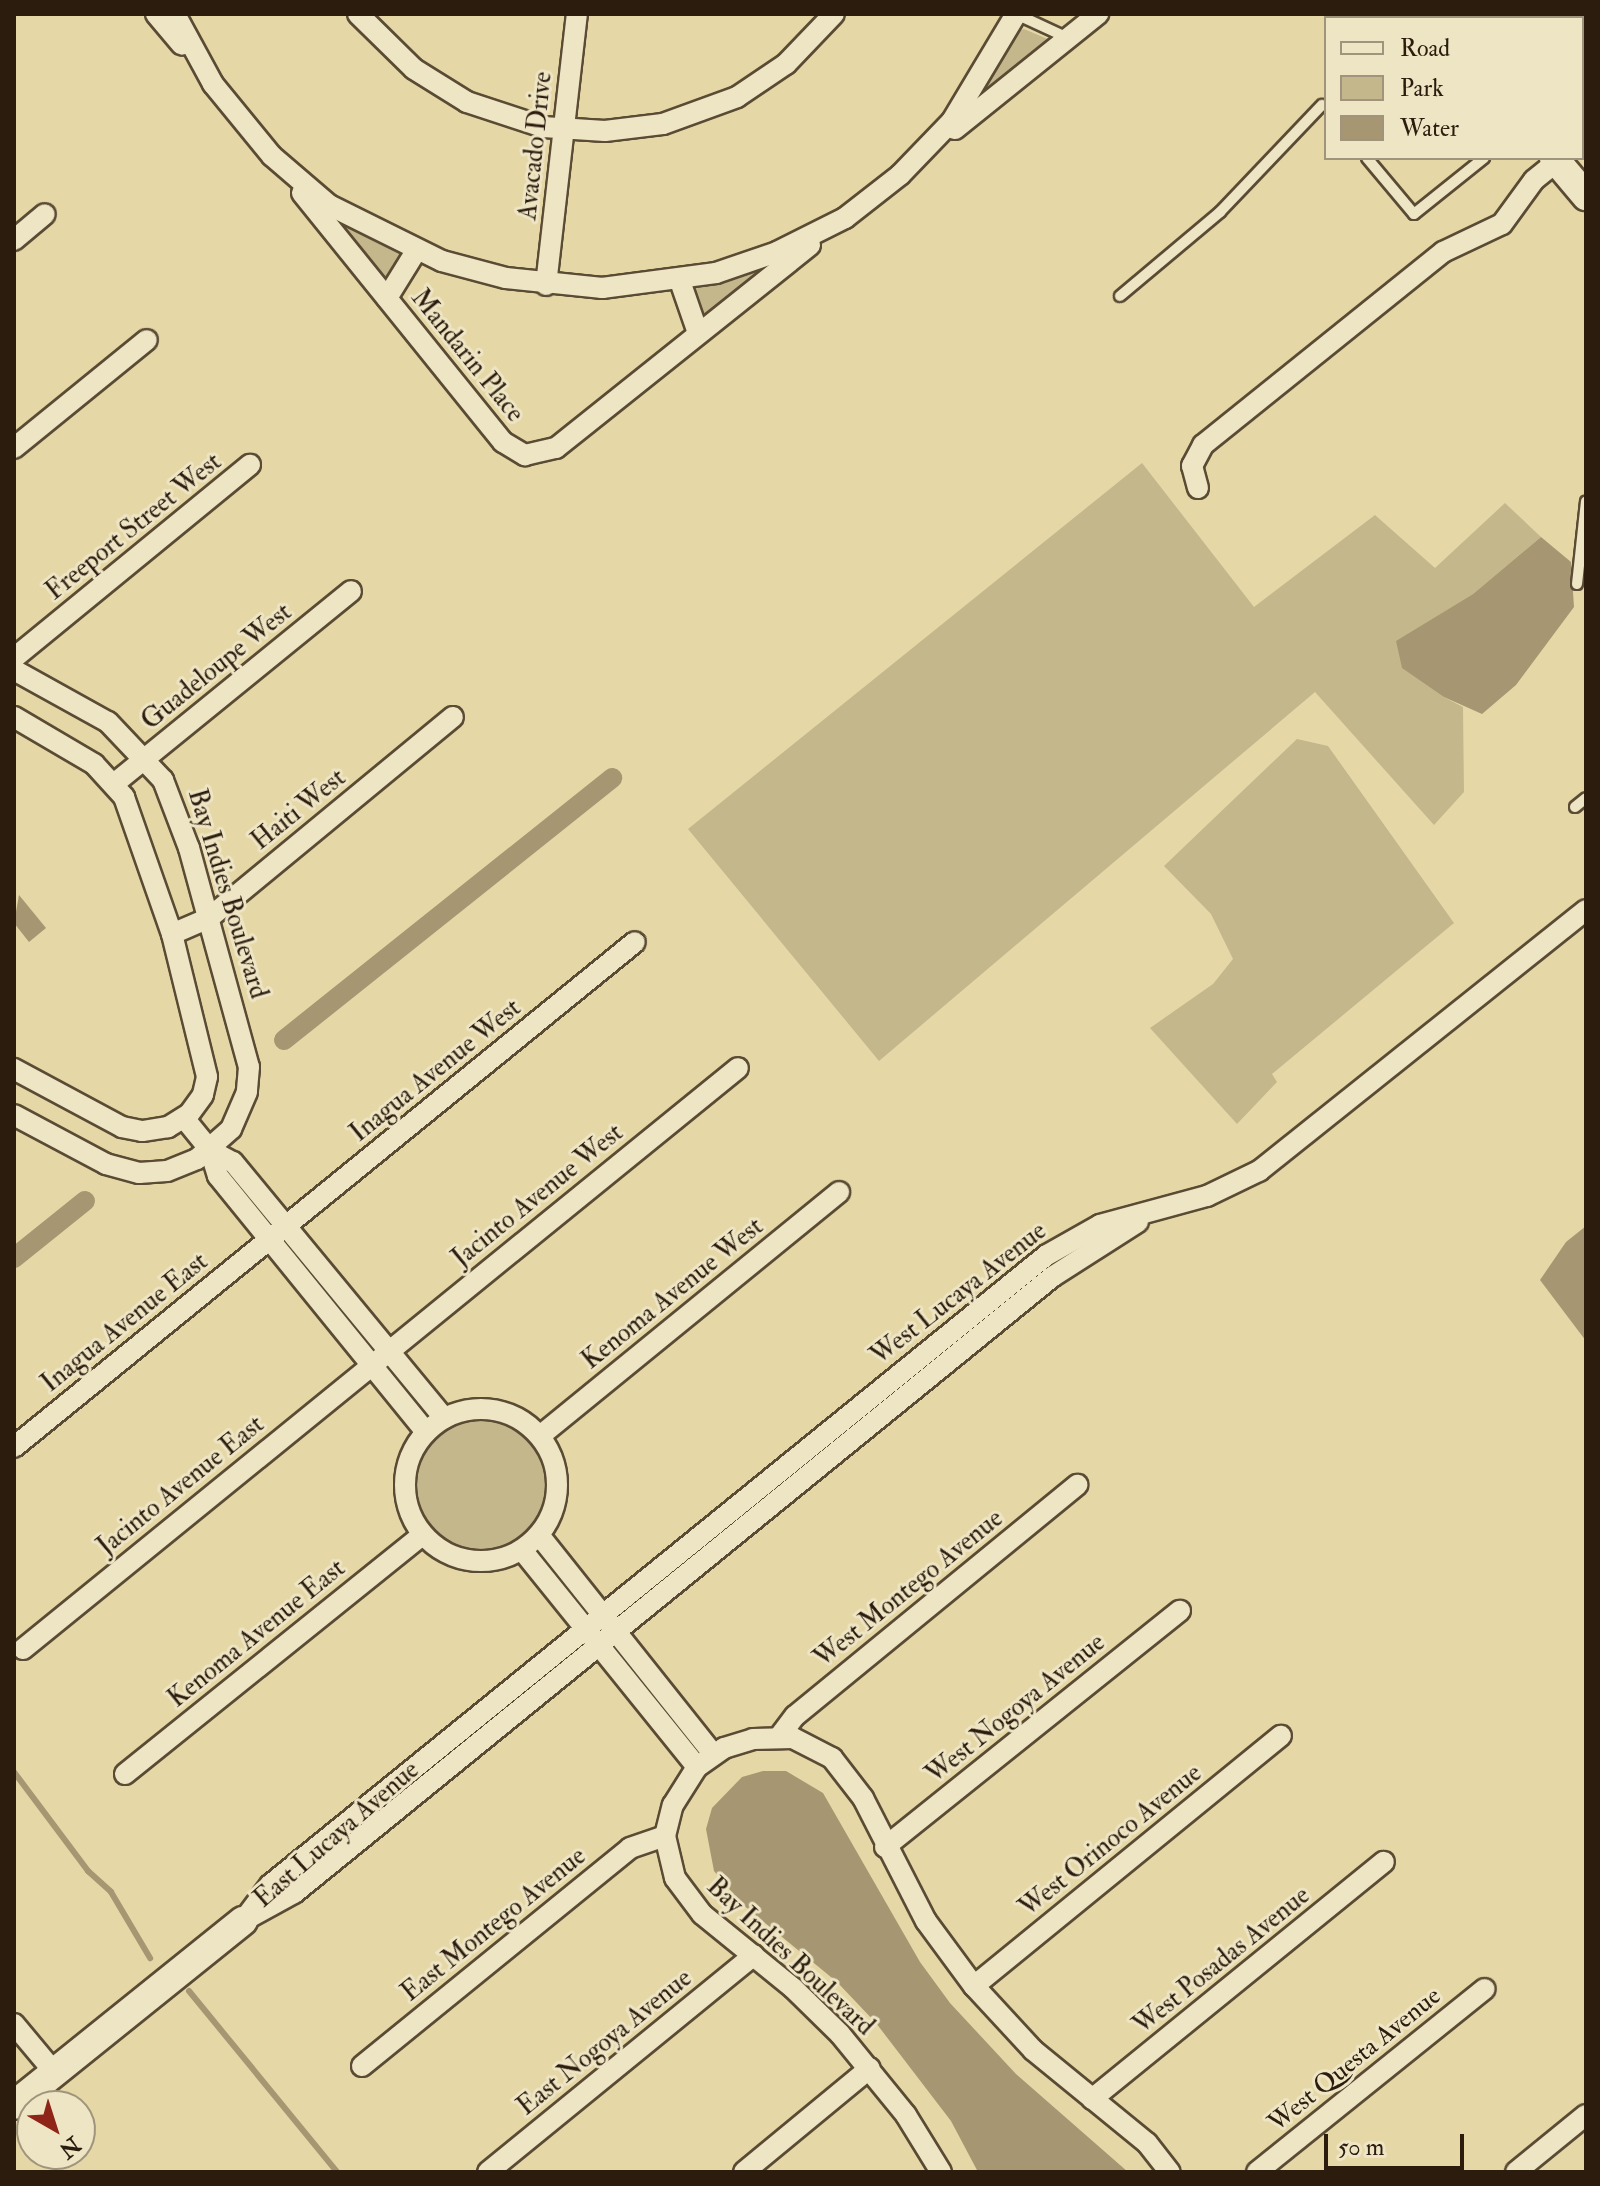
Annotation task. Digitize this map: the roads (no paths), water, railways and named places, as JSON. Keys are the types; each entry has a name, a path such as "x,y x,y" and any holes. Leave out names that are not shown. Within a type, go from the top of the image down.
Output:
{"street":[{"path":"156,14 272,156 329,205 416,251 482,273 546,285 602,288 680,281 777,252 845,218 1098,14"},
{"path":"175,14 213,84"},
{"path":"358,14 399,56 448,93 505,117 565,130 643,128 719,105 786,64 834,14"},
{"name":"Avacado Drive","path":"546,285 577,14"},
{"path":"900,175 964,106 1016,14"},
{"name":"Mandarin Place","path":"272,156 503,442 525,455 556,448 845,218"},
{"path":"1198,488 1192,466 1203,445 1443,252 1502,224 1534,180 1556,160"},
{"path":"1558,160 1586,196"},
{"path":"14,240 45,214"},
{"path":"387,298 416,251"},
{"path":"680,281 698,333"},
{"path":"14,448 147,340"},
{"name":"Freeport Street West","path":"14,658 250,465"},
{"name":"Guadeloupe West","path":"115,783 351,591"},
{"name":"Bay Indies Boulevard","path":"14,670 97,714 147,758 175,805 249,1067 238,1116 210,1150 175,1169 123,1170 14,1115"},
{"path":"14,717 76,752 115,783 139,829 172,934 207,1070 203,1095 184,1118 156,1130 129,1129 14,1069"},
{"name":"Haiti West","path":"172,934 209,918 453,717"},
{"name":"West Lucaya Avenue","path":"591,1637 601,1616 1024,1273 1100,1225 1217,1192 1259,1171 1586,910"},
{"name":"Inagua Avenue West","path":"269,1240 635,942"},
{"name":"Jacinto Avenue West","path":"380,1357 738,1068"},
{"path":"184,1118 210,1150 218,1176 269,1240 380,1357 444,1418"},
{"path":"210,1150 233,1162 287,1226 380,1357 426,1432"},
{"name":"Kenoma Avenue West","path":"540,1436 839,1192"},
{"path":"591,1637 614,1632 1037,1290 1162,1209"},
{"name":"Inagua Avenue East","path":"14,1447 269,1240"},
{"path":"1024,1273 1037,1290"},
{"name":"Jacinto Avenue East","path":"23,1649 380,1357"},
{"path":"879,1390 893,1406"},
{"path":"478,1409 495,1410 527,1424 540,1436 557,1475 550,1517 539,1535 522,1550 487,1562 468,1561 451,1556 422,1535 410,1515 405,1483 413,1450 426,1432 444,1418 478,1409"},
{"name":"West Montego Avenue","path":"779,1737 795,1716 1077,1485"},
{"path":"737,1505 751,1522"},
{"name":"Kenoma Avenue East","path":"125,1774 422,1535"},
{"path":"539,1535 614,1632 705,1760"},
{"path":"522,1550 591,1637 705,1760"},
{"name":"West Nogoya Avenue","path":"885,1847 1180,1611"},
{"name":"East Lucaya Avenue","path":"14,2105 243,1921 261,1893 362,1810 484,1725 591,1637"},
{"path":"243,1921 277,1906 375,1827 484,1725"},
{"name":"West Orinoco Avenue","path":"974,1986 1281,1736"},
{"path":"665,1836 673,1805 705,1760 753,1739 779,1737 808,1743 832,1758 863,1798 885,1847 926,1921 974,1986 1033,2050 1147,2143 1170,2172"},
{"path":"362,1810 375,1827"},
{"name":"Bay Indies Boulevard","path":"665,1836 670,1867 691,1903 824,2016 870,2068 941,2172"},
{"name":"East Montego Avenue","path":"362,2066 630,1848 665,1836"},
{"name":"West Posadas Avenue","path":"1092,2099 1384,1862"},
{"name":"East Nogoya Avenue","path":"488,2172 754,1955"},
{"name":"West Questa Avenue","path":"1257,2172 1485,1989"},
{"path":"14,2024 55,2073"},
{"path":"744,2172 870,2068"},
{"path":"1516,2172 1586,2115"}],"lane":[{"path":"1016,14 1068,38"},
{"path":"1120,296 1220,212 1324,107"},
{"path":"1369,160 1414,214 1482,160"},
{"path":"1577,584 1586,501"},
{"path":"1575,807 1586,798"}],"water":[{"path":"1541,537 1571,562 1574,607 1516,685 1482,714 1444,697 1402,668 1396,641 1473,594"},
{"path":"19,895 46,928 29,942 14,923"},
{"path":"1586,1226 1586,1341 1540,1280 1566,1242"},
{"path":"763,1771 786,1771 823,1793 920,1962 950,2003 1016,2074 1128,2172 978,2172 951,2121 876,2023 837,1982 742,1904 714,1871 706,1829 712,1808 742,1777"}],"waterway":[{"path":"284,1040 612,778"},
{"path":"14,1258 85,1201"},
{"path":"14,1772 88,1871 111,1892 150,1958"},
{"path":"189,1991 337,2172"}]}
